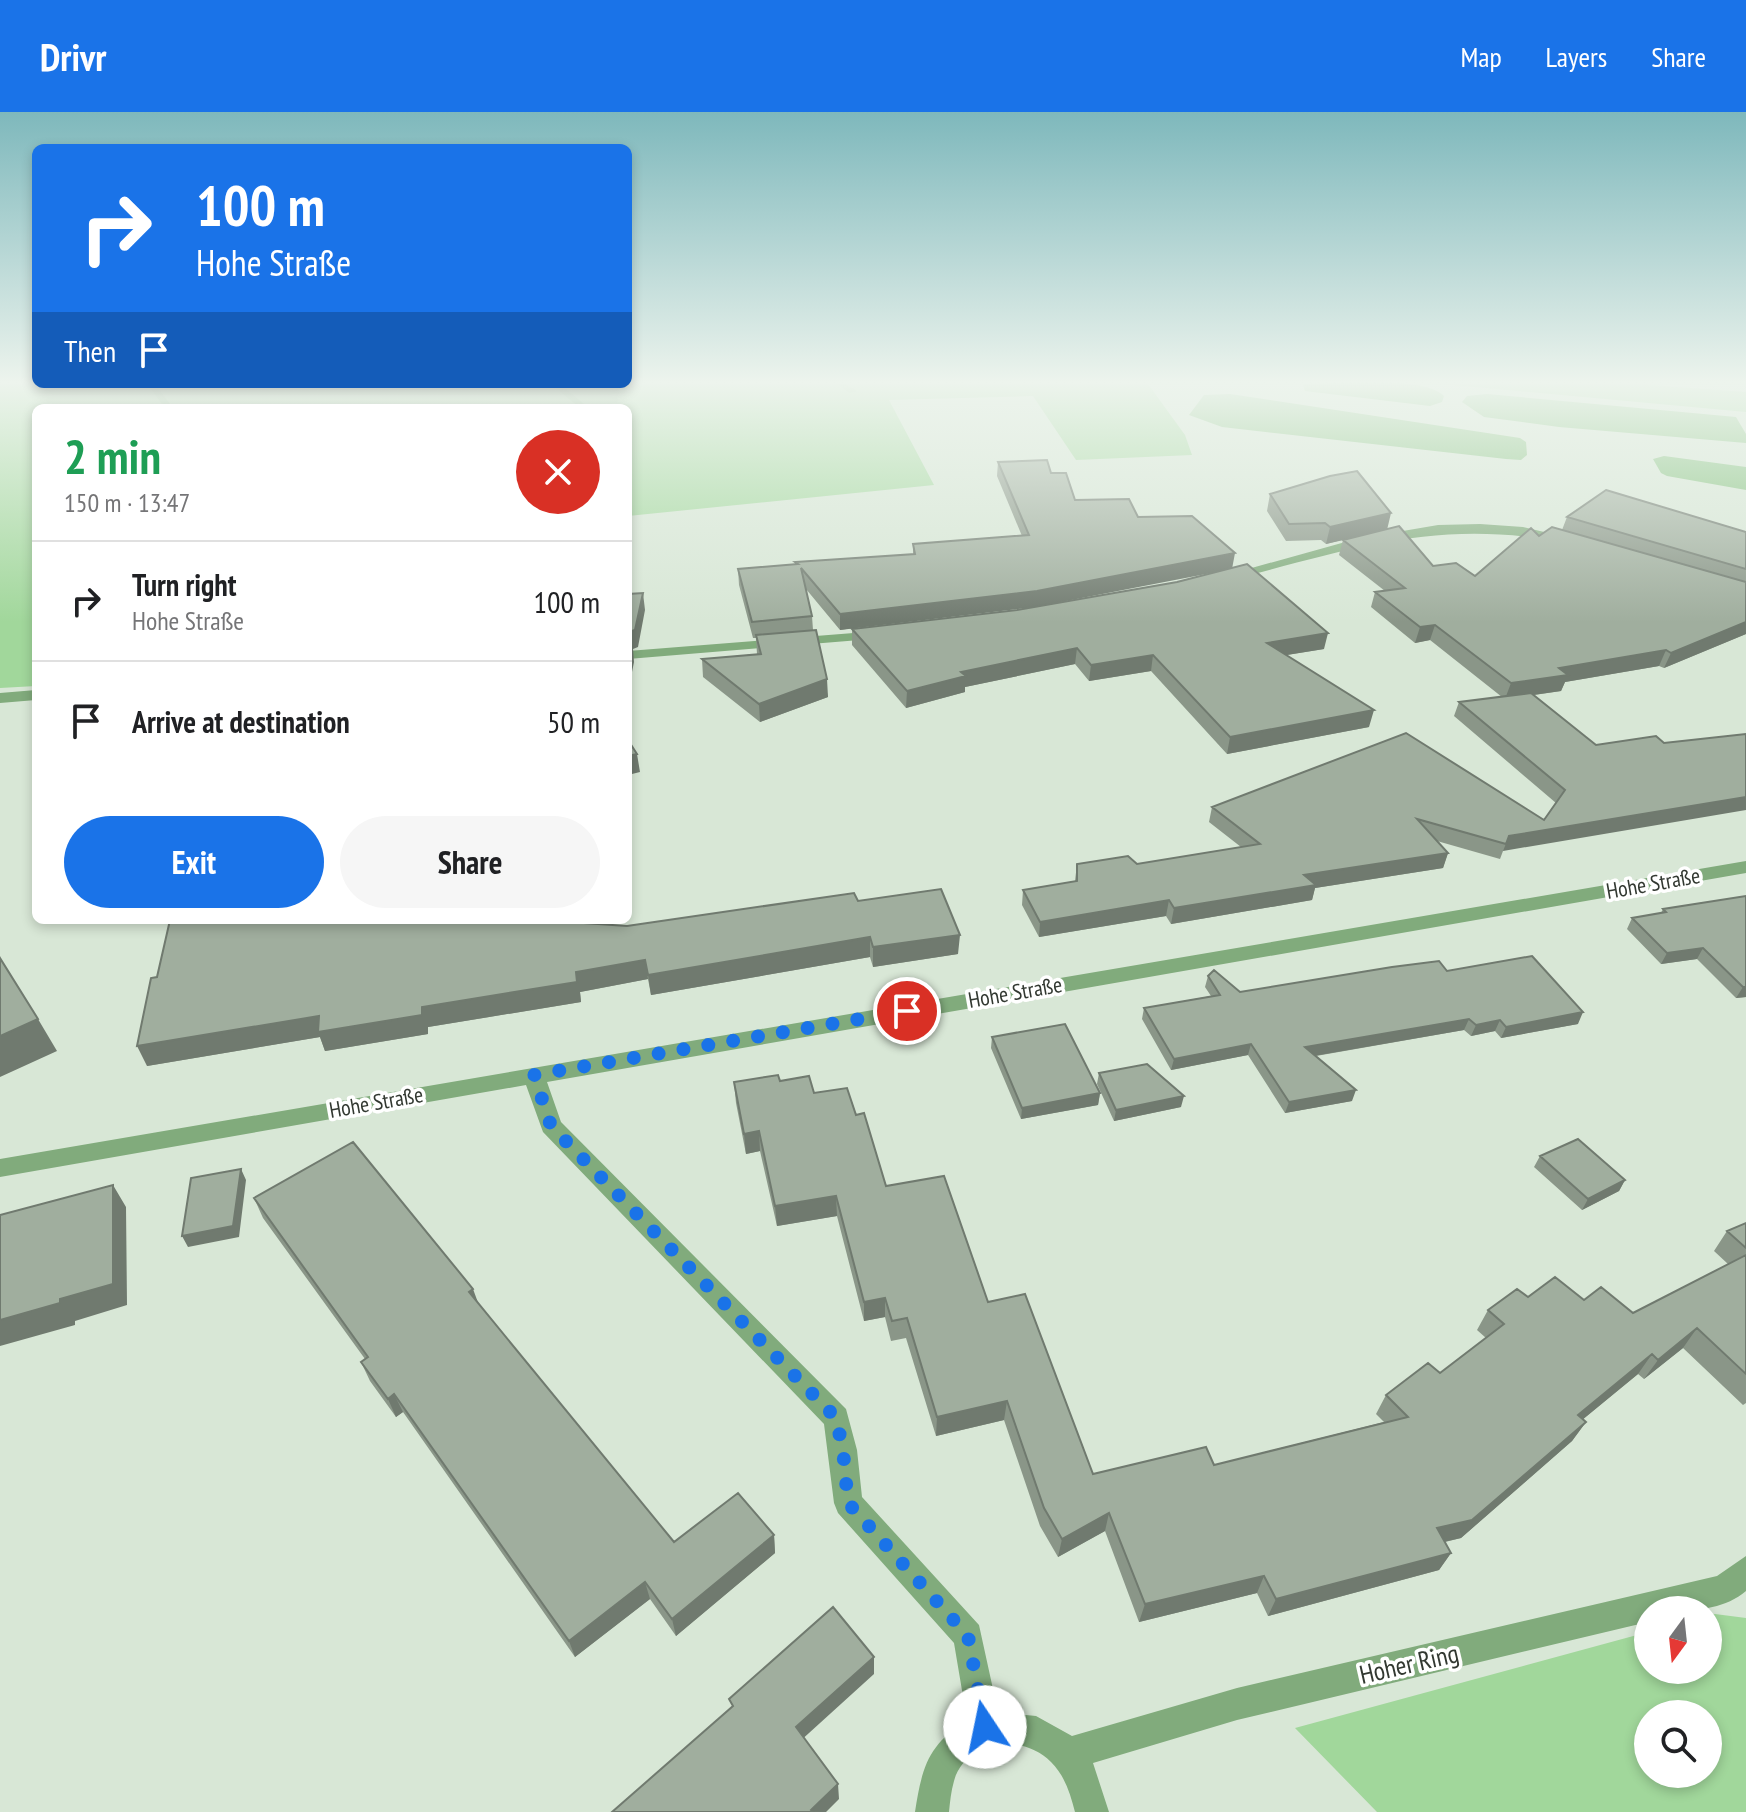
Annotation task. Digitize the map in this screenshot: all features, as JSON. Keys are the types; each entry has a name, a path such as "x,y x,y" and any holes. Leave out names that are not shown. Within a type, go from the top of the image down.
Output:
{"street":[{"path":"1220,578 1415,529 1508,528 1585,544"},
{"path":"632,655 890,634"},
{"path":"0,698 32,695"},
{"name":"Hohe Straße","path":"0,1168 1746,867"},
{"path":"534,1075 551,1126 836,1418 843,1450 848,1503 968,1636 985,1727"},
{"name":"Hoher Ring","path":"1067,1754 1237,1704 1725,1589 1746,1571"},
{"path":"932,1812 938,1775 949,1754 985,1727 1029,1727 1050,1737 1082,1775 1092,1812"}],"shaded area":[{"path":"0,463 32,463 32,686 0,688"},
{"path":"632,463 923,463 934,485 632,516"},
{"path":"1655,463 1719,463 1746,467 1746,490 1667,476 1661,473"},
{"path":"1722,1615 1746,1618 1746,1812 1377,1812 1295,1728 1634,1636 1634,1684 1722,1684"}],"building":[{"path":"999,463 1048,463 1051,473 1066,473 1075,500 1129,499 1138,517 1192,516 1235,553 1037,591 840,614 801,568 812,616 752,622 738,569 915,554 913,544 1029,535"},
{"path":"1357,471 1391,513 1330,527 1325,523 1289,524 1270,494 1330,476"},
{"path":"1606,490 1746,532 1746,569 1567,517"},
{"path":"1399,526 1433,566 1456,563 1475,576 1531,528 1539,536 1552,527 1746,582 1746,622 1671,653 1666,650 1559,668 1568,675 1511,683 1435,625 1420,627 1375,592 1405,588 1343,540"},
{"path":"1247,564 1328,633 1267,643 1374,710 1230,737 1153,655 1091,665 1077,648 961,672 966,676 907,691 852,629 1017,610 1177,582"},
{"path":"643,593 635,630 632,631 632,594"},
{"path":"816,630 827,679 759,704 702,659 761,654 756,635"},
{"path":"1531,693 1596,745 1656,736 1664,743 1746,734 1746,797 1509,836 1506,844 1417,819 1448,853 1304,875 1316,885 1174,908 1169,900 1040,922 1023,890 1077,881 1077,864 1128,856 1137,864 1260,844 1212,807 1406,733 1544,820 1565,790 1459,702"},
{"path":"941,889 960,935 873,947 870,937 648,975 645,960 576,972 577,982 422,1007 422,1015 318,1032 319,1016 137,1046 151,978 157,977 169,924 627,926 854,893 858,901"},
{"path":"1746,896 1746,987 1703,948 1667,953 1632,918 1666,912 1663,909"},
{"path":"1532,956 1583,1012 1506,1027 1500,1020 1476,1025 1469,1019 1305,1047 1356,1090 1289,1102 1251,1044 1174,1059 1144,1008 1220,995 1208,976 1214,970 1240,992 1439,961 1447,971"},
{"path":"0,958 38,1019 0,1036"},
{"path":"1065,1024 1100,1093 1022,1108 992,1037"},
{"path":"1147,1064 1184,1096 1116,1110 1099,1073"},
{"path":"778,1075 780,1081 809,1076 814,1093 847,1088 856,1115 864,1113 886,1186 944,1176 988,1302 1025,1294 1093,1474 1206,1447 1214,1465 1408,1417 1386,1395 1428,1363 1440,1373 1504,1324 1488,1310 1517,1289 1528,1297 1555,1277 1584,1300 1601,1287 1633,1313 1746,1255 1746,1374 1697,1328 1658,1360 1652,1354 1578,1415 1586,1422 1472,1520 1437,1528 1451,1553 1276,1599 1264,1576 1145,1604 1109,1513 1062,1539 1044,1508 1007,1401 937,1417 907,1318 892,1321 885,1298 864,1302 836,1196 775,1206 759,1131 744,1134 734,1082"},
{"path":"1578,1139 1625,1180 1588,1199 1540,1156"},
{"path":"353,1142 473,1289 469,1292 674,1542 738,1493 774,1535 672,1619 645,1582 569,1641 394,1394 388,1399 361,1362 368,1357 254,1198"},
{"path":"241,1169 233,1226 182,1236 191,1178"},
{"path":"113,1185 113,1284 0,1320 0,1215"},
{"path":"1746,1223 1746,1248 1727,1231"},
{"path":"833,1607 874,1657 796,1727 838,1784 811,1810 813,1812 612,1812 733,1706 729,1699"}],"route":[{"path":"907,1011 534,1075 551,1126 836,1418 843,1450 848,1503 968,1636 985,1727"}]}
